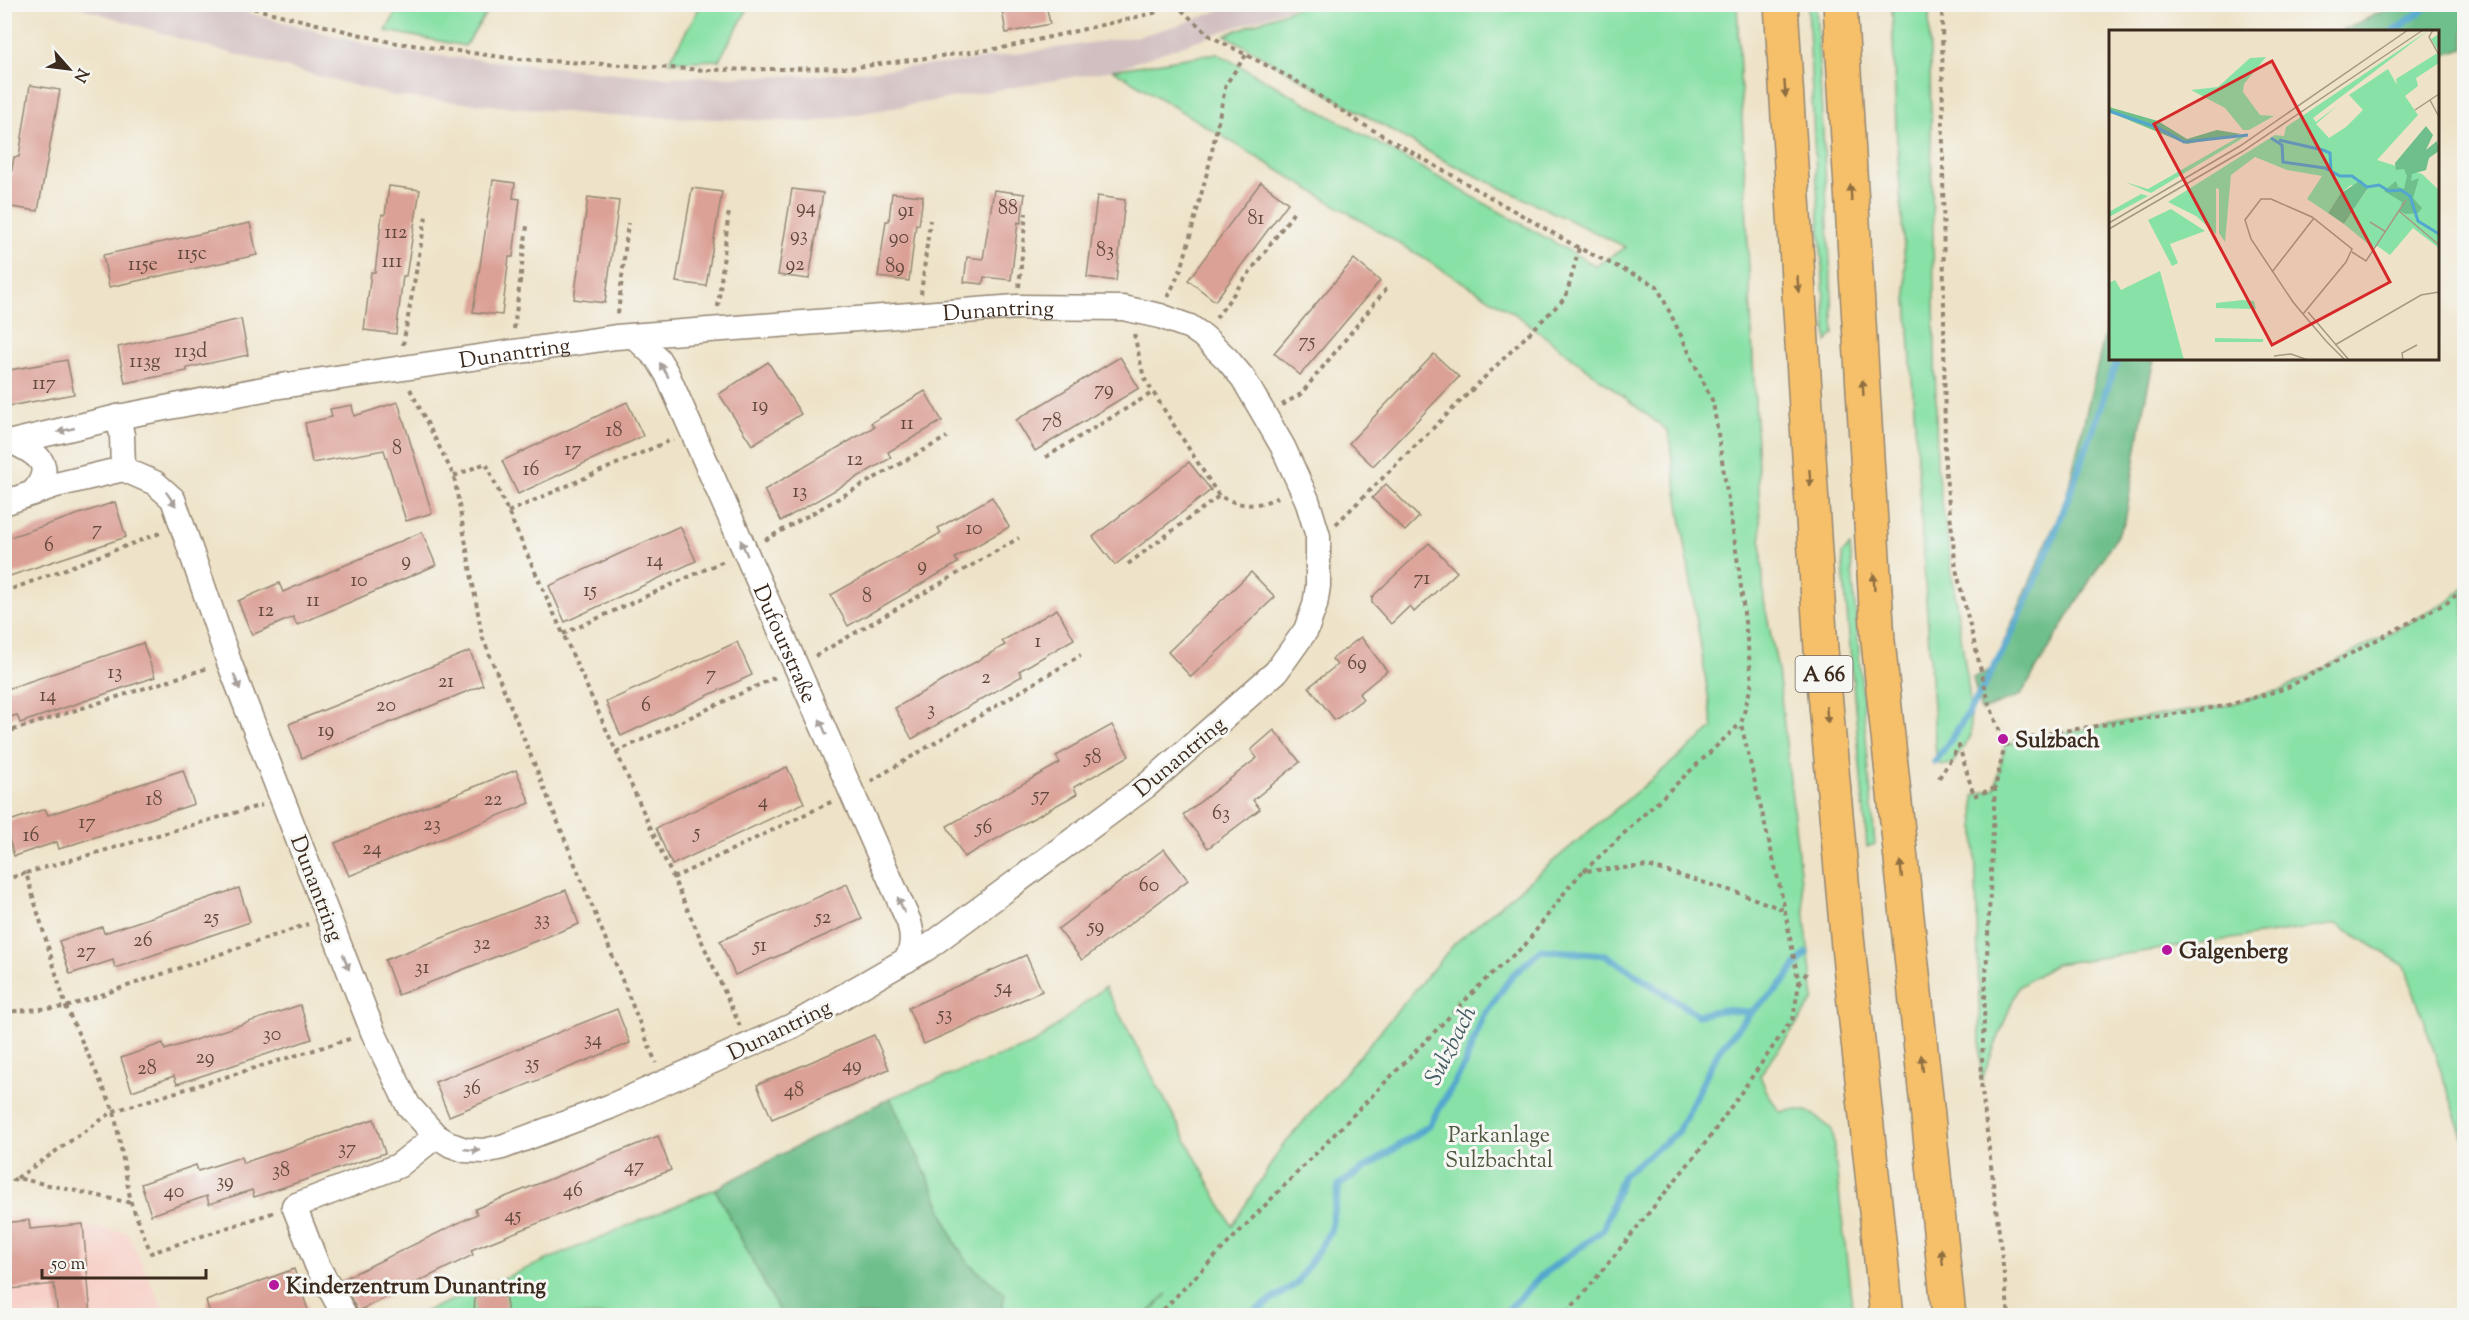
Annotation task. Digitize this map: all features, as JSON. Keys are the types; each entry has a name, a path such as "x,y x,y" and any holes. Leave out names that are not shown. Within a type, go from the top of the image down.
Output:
{"highway":[{"name":"A 66","path":"1780,4 1821,649 1848,946 1887,1316"},
{"name":"A 66","path":"1840,4 1878,641 1948,1316"}],"street":[{"name":"Dunantring","path":"9,443 118,417 274,387 625,336 1017,307 1123,308 1160,316 1190,327 1227,359 1243,378 1266,415 1301,487 1318,536 1318,586 1315,605 1306,630 1276,672 1146,786 927,948 792,1026 749,1046 609,1107 502,1147 484,1151 465,1150 436,1136 408,1105 374,1032 228,662 173,499 168,492 140,475 123,470"},
{"name":"Dufourstraße","path":"625,336 658,359 693,430 911,928 912,948 907,960"},
{"path":"4,502 82,478 123,470 122,435 118,417"},
{"name":"Dunantring","path":"9,443 35,453 43,463 44,472 41,483 33,493"},
{"path":"345,1316 317,1265 294,1206 398,1166 436,1136"}],"path":[{"path":"236,4 390,42 517,59 706,70 849,68 1002,48 1154,14 1168,4"},
{"path":"1175,4 1210,36 1293,79 1359,122 1579,248 1657,286 1713,402 1739,570 1752,682 1741,724 1796,959 1799,984 1792,1018 1710,1137 1563,1316"},
{"path":"1942,4 1945,467 1956,569 1989,703 2005,745 1995,788 1981,1082 2008,1316"},
{"path":"1160,316 1182,267 1209,165 1226,84 1246,55"},
{"path":"715,329 729,210"},
{"path":"1203,336 1294,212"},
{"path":"1017,307 1026,213"},
{"path":"426,216 399,368 454,476 482,636 664,1083"},
{"path":"919,313 930,220"},
{"path":"625,336 628,223"},
{"path":"512,351 526,226"},
{"path":"1318,536 1341,520 1566,297 1579,248"},
{"path":"1266,415 1301,394 1387,288"},
{"path":"1123,308 1135,336 1144,378 1220,496 1234,503 1259,505 1301,487"},
{"path":"1046,457 1152,393"},
{"path":"508,512 693,430"},
{"path":"454,476 486,464 749,1046"},
{"path":"1128,564 1220,496"},
{"path":"4,591 183,525"},
{"path":"616,752 796,667 1019,538"},
{"path":"2005,745 2044,734 2224,706 2284,689 2448,602 2464,588"},
{"path":"673,878 852,792 1081,655"},
{"path":"4,733 228,662"},
{"path":"1157,1316 1488,977 1525,945 1583,871 1741,724"},
{"path":"1938,778 1959,746 1974,796 1995,788"},
{"path":"4,880 283,798"},
{"path":"1583,871 1648,866 1740,893 1785,910"},
{"path":"26,873 66,1007 114,1111 131,1203 151,1253 294,1206"},
{"path":"4,1012 66,1007 329,917"},
{"path":"1799,984 1809,970"},
{"path":"4,1185 114,1111 374,1032"},
{"path":"17,1178 131,1203"}],"shaded area":[{"path":"72,5 219,5 391,51 659,77 812,76 953,63 1139,36 1179,25 1234,5 1298,5 1113,70 811,122 596,115 394,96 201,45"},
{"path":"5,1216 127,1232 166,1315 5,1316"}],"green space":[{"path":"2398,4 2464,5 2464,49 2439,57 2439,30 2343,30"},
{"path":"400,5 492,5 465,46 386,31"},
{"path":"701,5 750,5 719,60 669,62"},
{"name":"Parkanlage Sulzbachtal","path":"1303,5 1737,5 1764,601 1778,670 1814,1000 1760,1075 1779,1112 1803,1110 1814,1115 1832,1130 1853,1315 1148,1315 1167,1294 1146,1315 1002,1315 1004,1293 968,1263 955,1243 934,1191 890,1098 1035,1043 1105,987 1232,1226 1281,1148 1455,943 1713,728 1668,431 1517,315 1113,70 1217,53 1596,266 1626,247 1445,161 1225,35"},
{"path":"1808,5 1816,5 1834,334 1827,342 1814,140"},
{"path":"1892,5 1929,5 1937,469 1969,692 1971,736 1952,764 1941,766 1936,755 1896,126"},
{"path":"2109,316 2109,360 2154,360 2125,522 2021,695 1981,711 1973,678 1992,669 2066,498"},
{"path":"1850,546 1875,844 1867,847 1842,554"},
{"path":"2464,588 2464,1139 2405,966 2337,924 2056,964 2018,987 1981,1082 1974,796 1995,788 2005,745 2146,717 2224,706 2284,689 2448,602"},
{"path":"890,1098 934,1191 955,1243 968,1263 1004,1293 1002,1315 781,1315 715,1189"},
{"path":"715,1189 781,1315 414,1316"}],"building":[{"path":"1001,4 1046,4 1050,24 1006,33"},
{"path":"30,85 60,90 38,211 4,206 4,174 11,175 14,157 19,157"},
{"path":"493,180 515,183 513,198 520,199 513,257 509,257 502,315 473,312"},
{"path":"1261,182 1288,203 1215,301 1188,280"},
{"path":"389,186 420,190 406,276 403,276 396,334 364,330 371,272 375,272 382,214 385,215"},
{"path":"692,188 722,192 706,286 676,282"},
{"path":"792,189 823,193 809,279 778,275"},
{"path":"994,190 1025,194 1021,223 1018,222 1011,280 984,277 983,284 964,282 967,257 983,259"},
{"path":"892,193 923,196 919,225 916,224 909,281 878,277"},
{"path":"1097,196 1125,200 1116,281 1087,277"},
{"path":"588,197 619,201 605,303 574,299"},
{"path":"250,223 257,255 109,287 103,255"},
{"path":"1354,259 1380,281 1300,375 1274,353"},
{"path":"241,319 248,355 187,368 187,371 125,383 118,347"},
{"path":"1434,354 1459,377 1373,466 1349,443"},
{"path":"1120,357 1139,388 1035,451 1016,420"},
{"path":"67,360 74,394 4,407 4,371"},
{"path":"768,362 801,414 752,445 719,394"},
{"path":"925,391 942,421 888,452 891,458 781,521 764,490 874,427 871,423"},
{"path":"398,402 432,513 406,521 384,450 312,463 305,423 332,417 330,409 352,405 354,416"},
{"path":"627,402 643,436 518,494 502,461"},
{"path":"1189,462 1211,490 1115,565 1093,537"},
{"path":"1386,484 1419,517 1405,531 1372,498"},
{"path":"992,497 1009,527 955,558 958,563 848,626 831,595 941,533 938,528"},
{"path":"115,502 126,537 4,578 4,539"},
{"path":"680,526 696,561 565,622 549,586"},
{"path":"422,532 436,565 297,625 293,617 252,635 238,601 279,583 283,592"},
{"path":"1429,543 1457,572 1414,612 1410,606 1391,624 1372,603 1372,597"},
{"path":"1251,572 1275,597 1191,677 1168,652"},
{"path":"1057,609 1074,639 1019,671 1022,676 912,739 895,708 1005,645 1002,641"},
{"path":"1361,637 1387,671 1359,694 1363,699 1335,720 1309,687 1337,665 1332,659"},
{"path":"737,642 752,675 621,736 606,702"},
{"path":"143,643 155,677 20,723 17,715 4,719 4,690"},
{"path":"470,651 483,685 302,758 289,724"},
{"path":"1112,725 1129,756 1074,787 1077,794 964,857 947,826 1060,763 1056,756"},
{"path":"1274,730 1300,762 1253,800 1260,809 1208,848 1183,815 1257,758 1251,750"},
{"path":"787,767 804,803 672,865 656,828"},
{"path":"183,770 194,804 59,849 57,842 14,856 4,823 45,809 48,815"},
{"path":"516,770 530,803 349,876 335,843"},
{"path":"1164,849 1188,880 1082,960 1058,929"},
{"path":"847,884 862,919 735,975 720,941"},
{"path":"239,888 250,922 115,968 113,960 70,974 59,941 102,927 104,933"},
{"path":"566,890 579,924 398,995 385,960"},
{"path":"1026,955 1042,991 924,1044 908,1008"},
{"path":"300,1005 312,1039 177,1084 174,1076 132,1091 121,1058 163,1043 165,1050"},
{"path":"617,1009 630,1043 449,1116 435,1082"},
{"path":"874,1035 889,1069 772,1119 757,1085"},
{"path":"374,1119 385,1153 254,1197 252,1190 209,1204 207,1196 151,1215 141,1184 196,1165 198,1171 241,1157 243,1163"},
{"path":"658,1136 671,1170 471,1250 473,1255 358,1311 341,1280 477,1214 475,1209"},
{"path":"29,1220 30,1229 83,1224 91,1316 58,1316 54,1284 11,1289 4,1223"},
{"name":"Kinderzentrum Dunantring","path":"294,1269 310,1316 211,1316 206,1301"},
{"path":"505,1292 508,1316 474,1316 475,1296"}],"waterway":[{"name":"Sulzbach","path":"2396,30 2430,4"},
{"name":"Sulzbach","path":"1935,762 1966,717 2018,619 2062,515 2117,360"},
{"name":"Sulzbach","path":"1248,1316 1296,1284 1330,1232 1339,1185 1429,1126 1464,1066 1483,1017 1512,976 1541,950 1606,955 1698,1015 1721,1010 1751,1012 1777,990 1806,953"},
{"name":"Sulzbach","path":"1502,1316 1541,1276 1603,1230 1623,1175 1678,1132 1718,1052 1751,1012"}],"place":[{"name":"Sulzbach","path":"2003,739"},
{"name":"Galgenberg","path":"2167,950"},
{"name":"Kinderzentrum Dunantring","path":"274,1285"}]}
